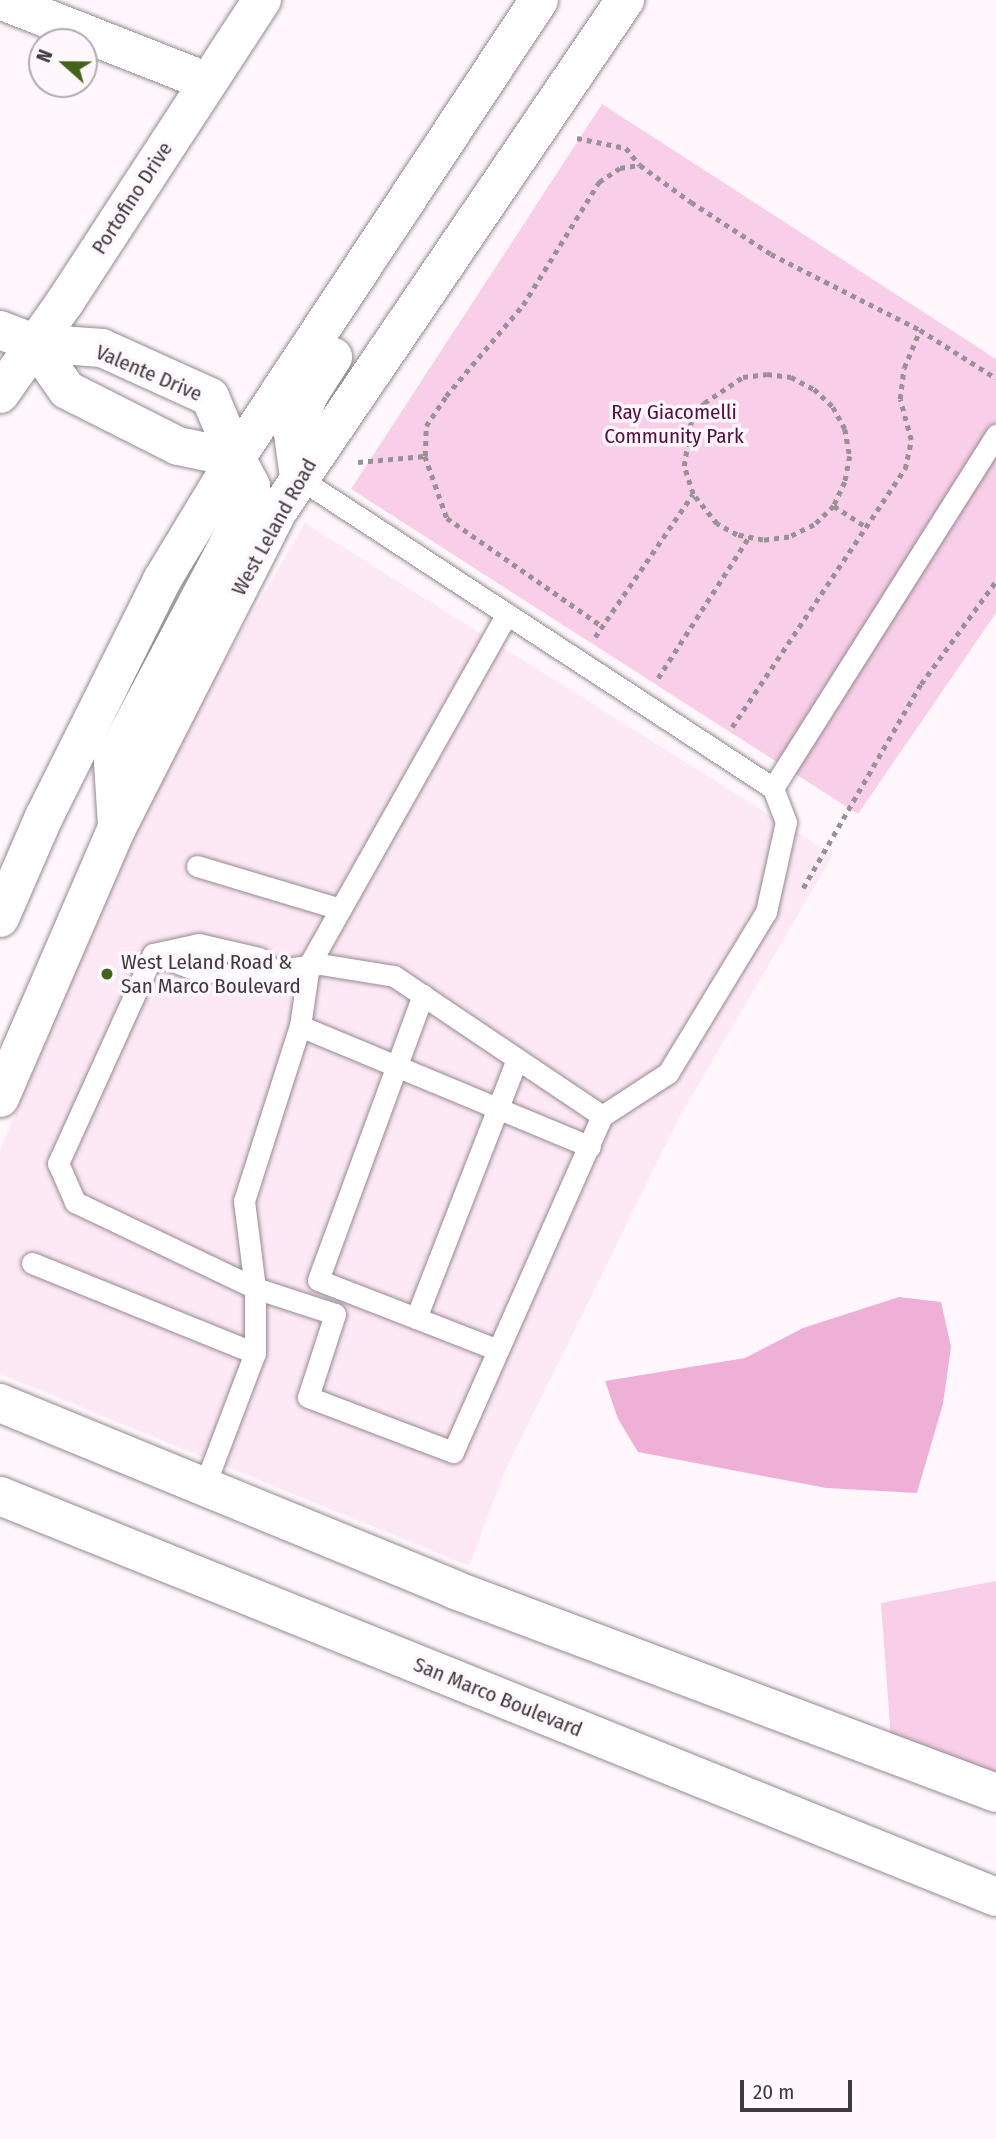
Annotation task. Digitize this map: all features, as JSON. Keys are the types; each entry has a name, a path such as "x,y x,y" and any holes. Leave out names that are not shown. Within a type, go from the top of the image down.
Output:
{"street":[{"path":"0,0 206,81"},
{"name":"Portofino Drive","path":"0,394 17,336 206,81 262,0"},
{"path":"0,918 44,817 162,580 236,458 539,0"},
{"name":"West Leland Road","path":"0,1098 117,828 299,478 625,0"},
{"path":"299,478 293,433 310,393 423,221 443,147"},
{"path":"17,336 67,390 177,446 236,458"},
{"name":"Valente Drive","path":"17,336 102,348 209,397 251,486 238,526 113,762 117,828"},
{"path":"0,887 44,817"},
{"path":"0,1403 455,1590 996,1793"},
{"name":"San Marco Boulevard","path":"0,1496 996,1897"}],"lane":[{"path":"773,788 996,435"},
{"path":"299,478 773,788 786,822 766,912 668,1073 602,1116 453,1452 308,1397 344,1290"},
{"path":"204,1487 255,1353 255,1288 244,1201 300,1026 309,965 507,614"},
{"path":"197,866 340,909"},
{"path":"335,1314 255,1288 75,1202 58,1163 153,954 238,977 261,978 274,971 309,965 394,976 602,1116"},
{"path":"423,995 318,1280 499,1350"},
{"path":"300,1026 396,1063 590,1147"},
{"path":"416,1318 517,1059"},
{"path":"32,1263 255,1353"}],"path":[{"path":"547,118 576,138 626,148 640,165 771,254 920,330 996,378"},
{"path":"602,626 447,519 425,456 426,426 446,396 523,305 599,182 620,168 640,165"},
{"path":"717,751 863,524 905,468 911,440 900,399 904,368 920,330"},
{"path":"767,374 791,377 814,389 833,407 845,429 850,456 845,482 834,506 814,525 789,537 749,537 717,524 693,494 684,466 691,422 721,388 743,377 767,374"},
{"path":"299,478 373,457 425,456"},
{"path":"580,661 693,494"},
{"path":"834,506 863,524"},
{"path":"642,702 749,537"},
{"path":"766,912 778,928 879,764 921,684 996,581"}],"shaded area":[{"path":"305,523 833,855 679,1118 506,1469 469,1566 0,1374 0,1150 156,779"},
{"path":"899,1297 941,1302 951,1347 943,1404 917,1493 826,1488 638,1452 618,1419 605,1381 745,1358 803,1328"}],"green space":[{"name":"Ray Giacomelli Community Park","path":"602,104 996,359 996,613 858,814 351,489"},
{"path":"996,1581 996,1793 892,1753 881,1603"}],"place":[{"name":"West Leland Road & San Marco Boulevard","path":"107,974"}]}
